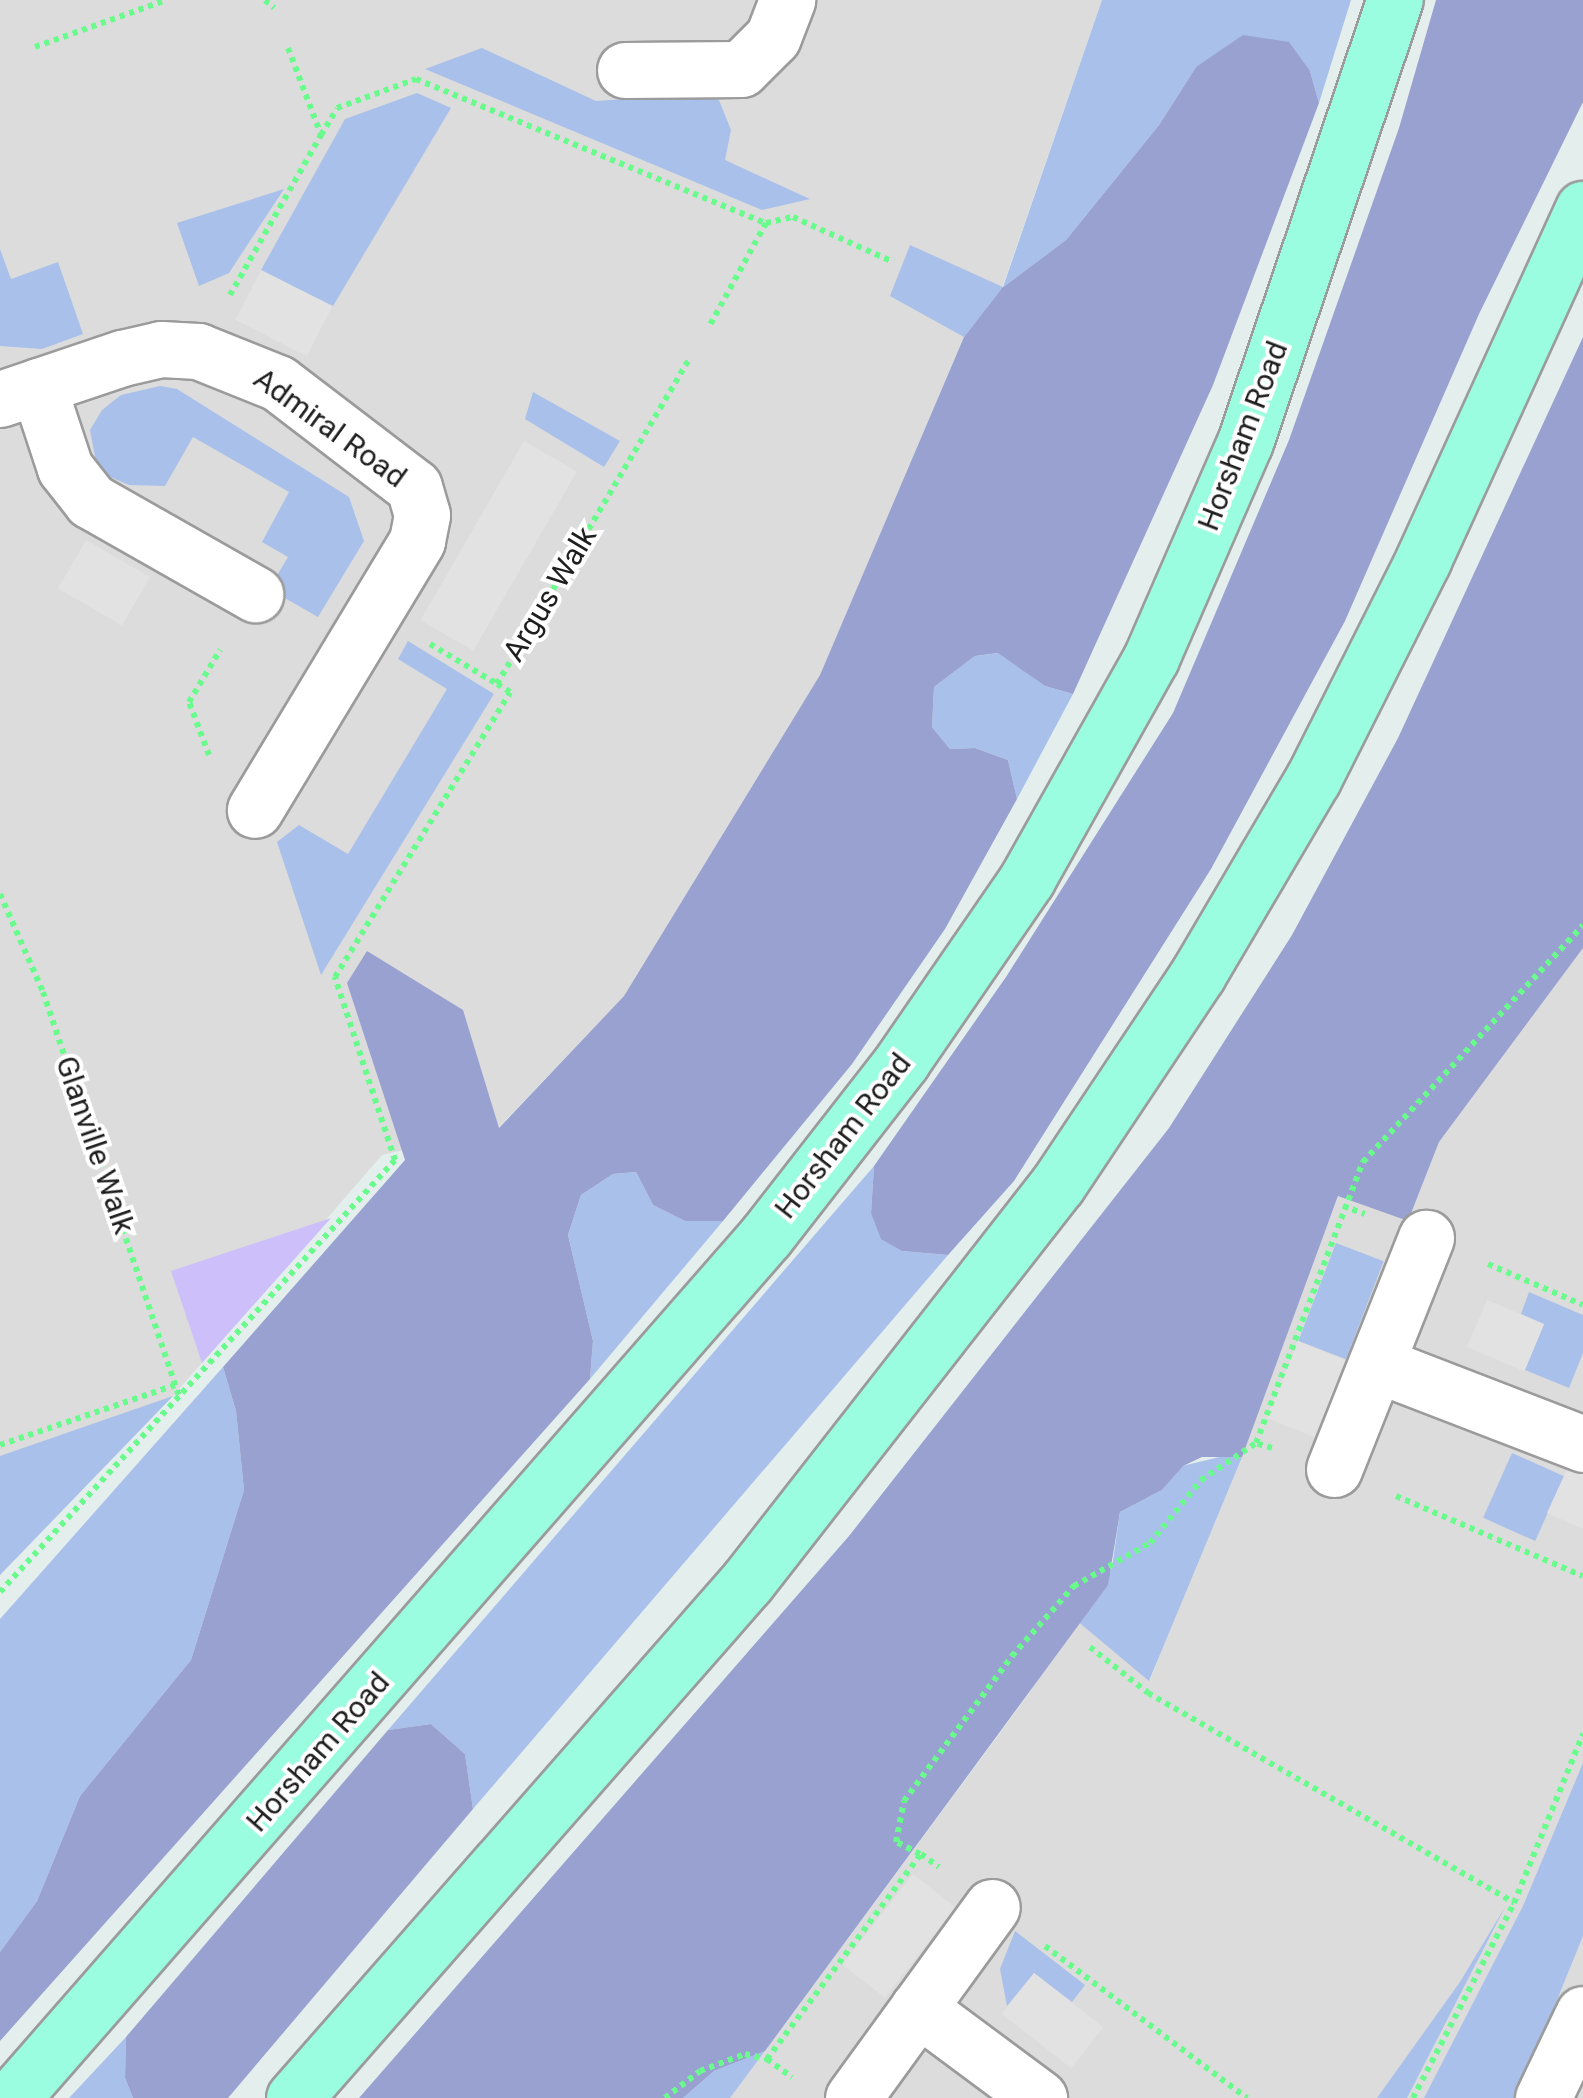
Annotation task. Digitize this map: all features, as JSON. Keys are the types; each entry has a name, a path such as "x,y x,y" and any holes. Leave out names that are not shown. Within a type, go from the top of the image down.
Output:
{"main road":[{"name":"Horsham Road","path":"12,2098 766,1236 902,1061 1028,880 1151,658 1245,442 1395,0"},
{"path":"294,2098 747,1582 1058,1184 1198,974 1313,779 1423,560 1583,208"}],"street":[{"path":"625,70 741,68 773,38 787,0"},
{"name":"Admiral Road","path":"19,393 161,349 198,351 278,382 414,488 422,515 416,542 254,810"},
{"path":"19,393 91,502 255,594"},
{"path":"1334,1469 1426,1238"},
{"path":"1376,1364 1583,1444"},
{"path":"854,2098 992,1906"},
{"path":"918,2008 1039,2098"},
{"path":"1543,2098 1583,2014"}],"path":[{"path":"124,0 128,13"},
{"path":"35,47 166,0"},
{"path":"265,0 274,8"},
{"path":"288,48 321,135"},
{"path":"198,351 337,108 416,80 766,223 793,217 893,262"},
{"path":"710,325 766,223"},
{"name":"Argus Walk","path":"180,1400 396,1160 335,977 510,692 497,684 690,358"},
{"path":"254,810 222,789 189,702 255,594"},
{"name":"Glanville Walk","path":"0,894 43,992 180,1400"},
{"path":"1343,1206 1363,1162 1583,924"},
{"path":"0,1445 175,1384"},
{"path":"0,1592 180,1400"},
{"path":"921,1854 896,1842 904,1802 1012,1656 1074,1586 1150,1543 1201,1480 1256,1443"},
{"path":"1090,1647 1162,1702 1514,1902"},
{"path":"1413,2098 1514,1902 1583,1734"},
{"path":"665,2098 700,2070 745,2054 767,2059"}],"shaded area":[{"path":"0,0 1102,0 1002,288 964,337 820,675 624,996 498,1128 382,1155 173,1396 0,1575"},
{"path":"1102,0 1351,0 1319,103 1310,71 1196,67 1159,125 1066,240 1002,288 964,337 890,296 910,245 1003,287"},
{"path":"1436,0 1583,0 1583,102 1479,314 1345,621 1211,869 1014,1181 948,1255 902,1251 881,1239 871,1213 874,1166 1006,977 1173,713 1289,440 1399,128"},
{"path":"1243,35 1289,42 1310,71 1319,103 1213,385 1073,694 1045,686 998,653 975,656 934,687 932,727 950,749 975,748 1008,760 1017,799 945,929 852,1064 723,1221 685,1221 653,1205 636,1172 613,1174 581,1195 568,1235 593,1341 590,1379 0,2041 0,1952 37,1901 80,1796 191,1660 244,1490 236,1411 223,1367 405,1160 347,983 367,951 463,1010 499,1128 624,996 820,675 964,337 1002,288 1066,240 1159,125 1196,67"},
{"path":"482,48 596,101 700,94 719,100 731,130 725,160 810,199 762,210 425,69"},
{"path":"417,93 451,108 333,306 261,270 345,119"},
{"path":"284,189 229,273 199,286 177,223"},
{"path":"0,249 11,279 58,262 83,334 42,349 0,346"},
{"path":"261,270 332,306 307,356 236,320"},
{"path":"1583,337 1583,948 1439,1142 1408,1221 1338,1196 1242,1457 1202,1457 1183,1466 1162,1490 1120,1512 1108,1585 765,2051 714,2071 683,2098 359,2098 849,1536 1169,1128 1292,935 1398,738"},
{"path":"160,386 177,389 349,497 364,541 318,617 269,589 288,557 262,542 289,492 193,437 165,486 129,485 98,472 90,430 102,410 121,395"},
{"path":"533,392 620,441 604,467 525,419"},
{"path":"524,441 577,472 473,651 420,620"},
{"path":"86,540 150,577 122,625 58,588"},
{"path":"408,641 494,694 321,975 277,842 299,825 348,854 447,689 398,659"},
{"path":"999,653 1045,686 1073,694 1017,799 1008,760 975,748 950,749 932,727 934,687 975,656"},
{"path":"1583,948 1583,2098 730,2098 1028,1695 1076,1620 1150,1680 1339,1195 1408,1221 1439,1142"},
{"path":"874,1166 871,1213 902,1251 948,1255 473,1809 465,1754 431,1724 388,1730"},
{"path":"636,1172 653,1205 685,1221 723,1221 590,1379 593,1341 568,1235 581,1195 613,1174"},
{"path":"331,1218 202,1363 171,1271"},
{"path":"1336,1243 1384,1261 1346,1359 1298,1341"},
{"path":"1529,1292 1583,1315 1583,1353 1569,1388 1525,1370 1544,1324 1521,1314"},
{"path":"1487,1300 1544,1324 1524,1371 1467,1347"},
{"path":"1298,1341 1346,1360 1315,1437 1267,1418"},
{"path":"223,1367 236,1411 244,1490 191,1660 80,1796 37,1901 0,1952 0,1619"},
{"path":"173,1396 0,1575 0,1456"},
{"path":"1512,1453 1564,1476 1535,1541 1483,1518"},
{"path":"1232,1454 1242,1457 1149,1681 1076,1620 1092,1606 1112,1567 1120,1512 1162,1490 1182,1466"},
{"path":"1569,1465 1583,1471 1583,1529 1547,1513"},
{"path":"431,1724 465,1754 473,1809 228,2098 133,2098 125,2078 126,2037 388,1730"},
{"path":"1583,1763 1583,1936 1517,2098 1424,2098 1523,1906"},
{"path":"913,1874 956,1907 885,1998 842,1965"},
{"path":"1505,1907 1407,2098 1377,2098 1460,1982"},
{"path":"1015,1931 1085,1985 1072,2002 1034,1973 1007,2006 1000,1969"},
{"path":"1034,1973 1103,2027 1071,2068 1002,2014"},
{"path":"126,2037 125,2078 133,2098 69,2098"},
{"path":"765,2051 730,2098 683,2098 714,2071"}]}
